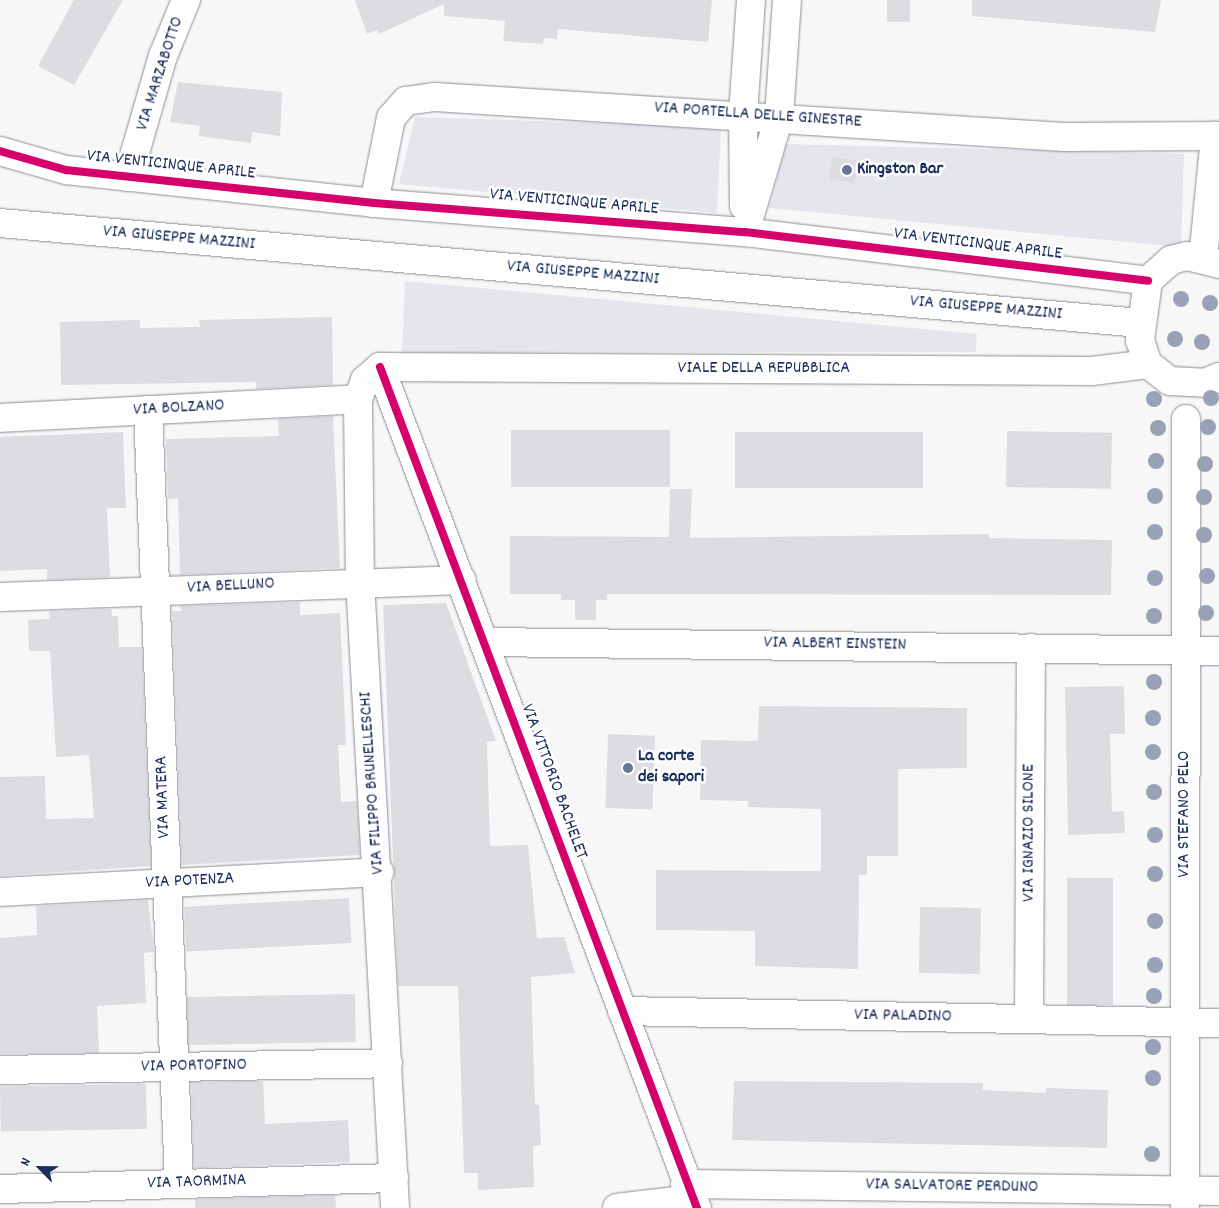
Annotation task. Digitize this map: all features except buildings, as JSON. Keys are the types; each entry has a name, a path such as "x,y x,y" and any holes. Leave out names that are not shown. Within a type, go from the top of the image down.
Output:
{"street":[{"name":"VIA MARZABOTTO","path":"128,177 163,56 186,0"},
{"path":"745,232 743,114 751,0"},
{"path":"745,232 779,117 787,0"},
{"name":"VIA PORTELLA DELLE GINESTRE","path":"374,202 391,118 406,100 435,97 743,114 1064,137 1217,136"},
{"path":"1212,380 1170,381 1148,364 1140,340 1140,323 1148,282 1171,260 1187,256 1211,261 1217,136"},
{"name":"VIA VENTICINQUE APRILE","path":"0,151 66,170 374,202 745,232 1148,282"},
{"name":"VIA GIUSEPPE MAZZINI","path":"8,220 143,237 1140,323"},
{"name":"VIALE DELLA REPUBBLICA","path":"380,367 1092,371 1148,364"},
{"name":"VIA FILIPPO BRUNELLESCHI","path":"380,367 365,380 358,399 360,581 379,872 395,1208"},
{"name":"VIA VITTORIO BACHELET","path":"380,367 462,580 691,1197"},
{"name":"VIA STEFANO PELO","path":"1186,420 1212,380"},
{"name":"VIA STEFANO PELO","path":"1170,381 1186,420 1185,1199"},
{"name":"VIA BOLZANO","path":"0,418 358,399"},
{"name":"VIA MATERA","path":"148,410 176,1068 178,1183"},
{"name":"VIA BELLUNO","path":"0,597 360,581 462,580"},
{"name":"VIA ALBERT EINSTEIN","path":"485,642 1219,651"},
{"name":"VIA IGNAZIO SILONE","path":"1029,1019 1031,648"},
{"name":"VIA POTENZA","path":"0,892 379,872"},
{"name":"VIA PALADINO","path":"622,1012 1219,1023"},
{"name":"VIA PORTOFINO","path":"0,1070 388,1063"},
{"name":"VIA TAORMINA","path":"0,1189 394,1178"},
{"name":"VIA SALVATORE PERDUNO","path":"691,1197 1185,1199 1219,1191"},
{"path":"617,1208 691,1197"}],"shaded area":[{"path":"415,117 721,127 717,213 399,184"},
{"path":"786,144 1184,154 1181,247 769,208"},
{"path":"405,281 977,334 976,352 402,353"}],"cycle path":[{"path":"0,151 66,170 374,203 745,232 1148,281"},
{"path":"380,367 697,1208"}],"place":[{"name":"Kingston Bar","path":"847,170"},
{"name":"La corte dei sapori","path":"628,768"}]}
